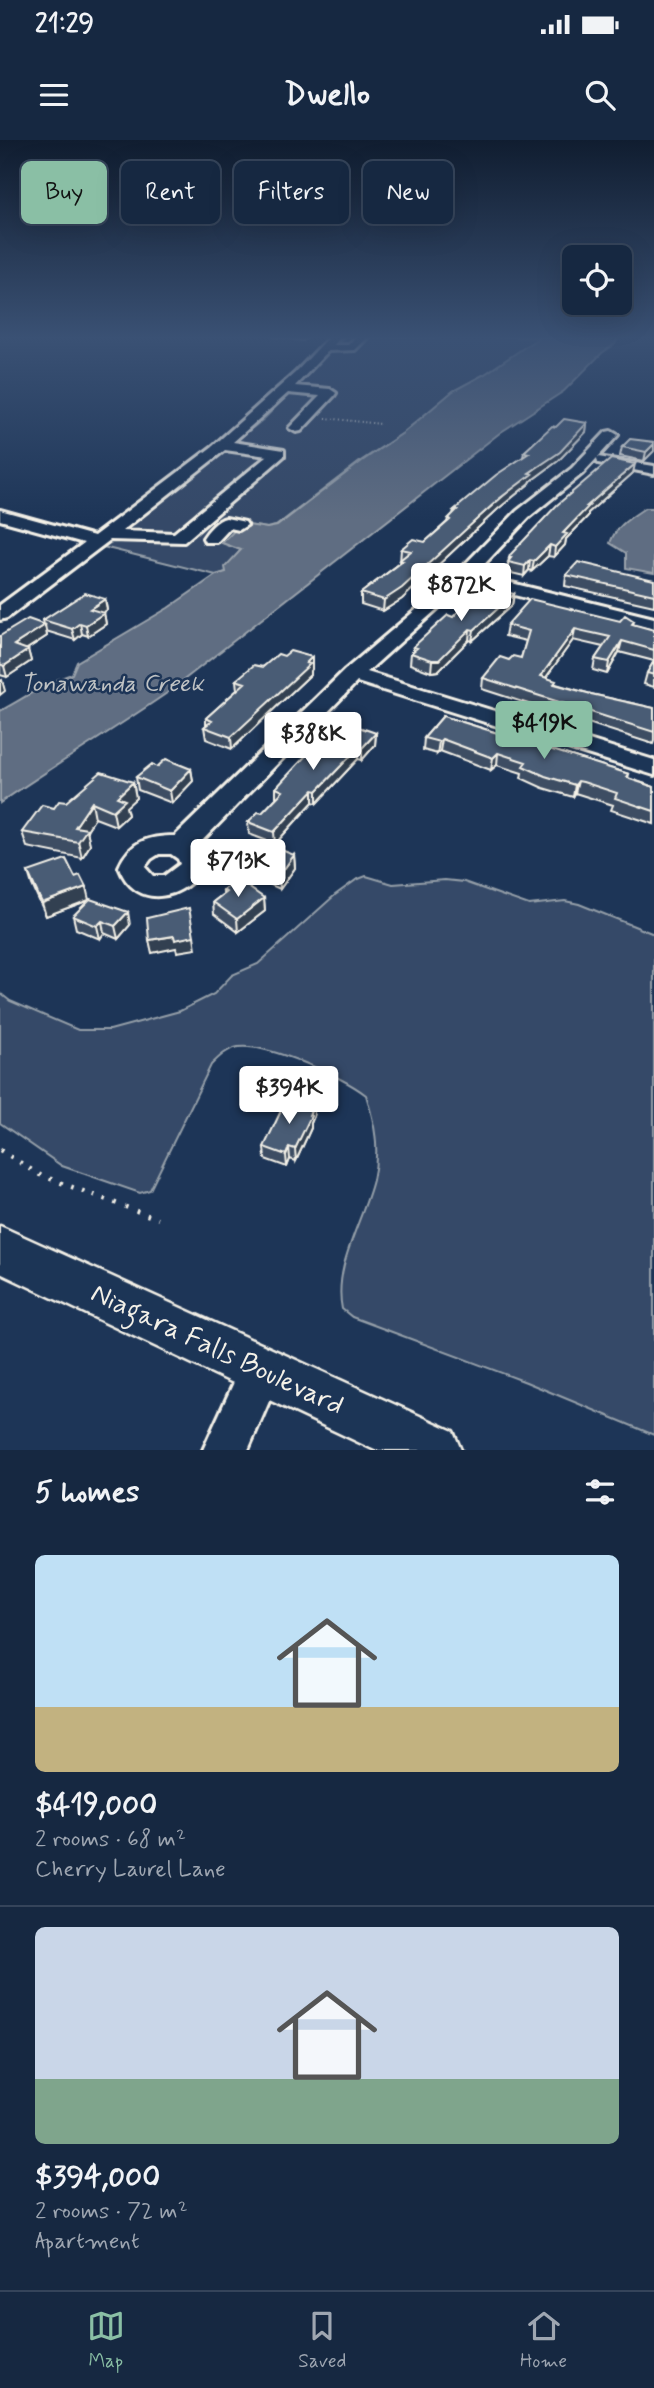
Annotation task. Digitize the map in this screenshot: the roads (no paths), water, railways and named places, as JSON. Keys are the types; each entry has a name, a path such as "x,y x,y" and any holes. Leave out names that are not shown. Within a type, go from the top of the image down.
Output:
{"main road":[{"name":"Niagara Falls Boulevard","path":"0,1249 434,1450"}],"street":[{"path":"0,614 222,445 278,397"},
{"path":"261,412 301,422 326,397"},
{"path":"180,847 352,674 463,577 522,515 590,458 611,435"},
{"path":"0,515 99,538 178,538 279,453 222,445"},
{"path":"590,458 654,470"},
{"path":"192,527 226,532"},
{"path":"463,577 654,624"},
{"path":"352,674 654,768"},
{"path":"225,1450 261,1371"}],"water":[{"name":"Tonawanda Creek","path":"446,397 555,397 501,432 167,693 0,803 0,711 72,674 77,662 168,608 216,575 226,572 225,567 241,550 222,543 241,524 267,528 277,526 403,433"},
{"path":"645,508 654,508 654,573 626,568 626,553 610,543 620,527"}]}
